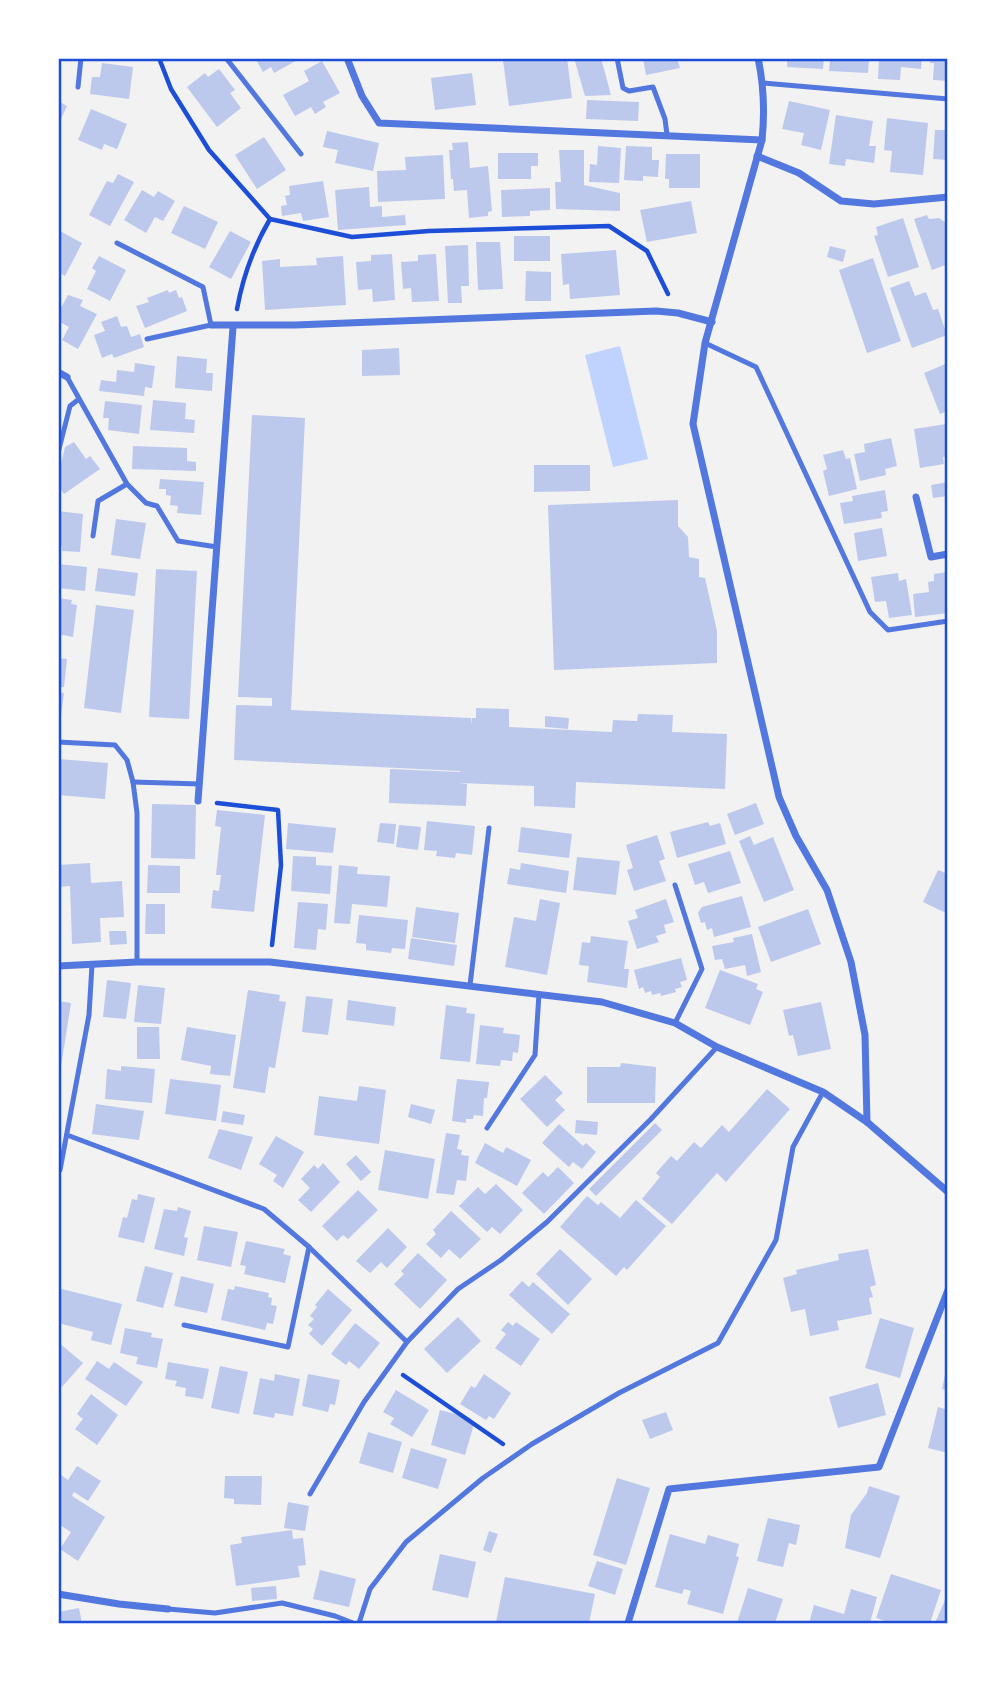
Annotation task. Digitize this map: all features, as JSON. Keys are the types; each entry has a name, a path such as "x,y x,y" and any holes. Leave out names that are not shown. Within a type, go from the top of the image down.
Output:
{"street":[{"path":"347,58 362,96 379,122 762,140"},
{"path":"758,58 765,112 762,140 705,343 693,424 779,797 796,836 827,890 851,962 865,1035 867,1122"},
{"path":"757,156 799,173 841,201 874,204 948,197"},
{"path":"211,325 233,327 656,311 678,313 712,322"},
{"path":"198,802 233,327"},
{"path":"58,372 67,377"},
{"path":"916,497 931,557 948,554"},
{"path":"58,966 137,962 270,962 602,1002 675,1023 717,1046 822,1093 867,1122 948,1192"},
{"path":"628,1623 669,1489 879,1467 948,1290"},
{"path":"58,1594 168,1609"}],"lane":[{"path":"78,87 80,58"},
{"path":"226,58 301,154"},
{"path":"617,58 623,88 629,90 653,87 665,119 667,135"},
{"path":"763,83 948,99"},
{"path":"117,243 203,287 211,325 147,339"},
{"path":"705,343 756,367 870,612 888,629 948,621"},
{"path":"67,377 128,484 146,503 157,506 178,541 217,547"},
{"path":"58,453 70,406 79,399"},
{"path":"93,536 97,501 128,484"},
{"path":"58,742 114,745 127,760 137,813 137,962"},
{"path":"133,782 200,784"},
{"path":"470,985 489,828"},
{"path":"675,885 702,969 675,1023"},
{"path":"60,1170 89,1015 92,965"},
{"path":"487,1128 535,1055 539,994"},
{"path":"310,1494 364,1402 407,1342 458,1289 547,1222 652,1119 717,1046"},
{"path":"359,1623 370,1589 406,1542 483,1478 619,1393 718,1343 776,1240 793,1147 822,1093"},
{"path":"67,1135 264,1209 309,1247 407,1342"},
{"path":"184,1325 288,1347 309,1247"},
{"path":"168,1609 215,1613 282,1603 353,1623"}],"path":[{"path":"159,58 171,89 209,150 270,219 352,237 429,231 609,226 647,251 678,313"},
{"path":"233,327 243,276 270,219"},
{"path":"198,802 278,810 281,865 270,962"},
{"path":"390,1366 518,1454"}],"water":[{"path":"620,346 648,459 613,467 585,355"}],"building":[{"path":"255,58 301,58 274,73 271,67 263,72"},
{"path":"567,58 572,98 509,106 503,60"},
{"path":"574,58 601,58 611,95 585,96"},
{"path":"643,58 677,58 680,68 646,75"},
{"path":"787,58 824,58 823,69 787,67"},
{"path":"830,58 869,58 868,73 829,71"},
{"path":"879,58 922,58 921,69 901,67 900,80 878,79"},
{"path":"930,58 948,58 948,81 933,80 934,63 930,63"},
{"path":"322,61 340,93 323,102 326,107 315,114 311,107 295,116 283,95 309,81 304,71"},
{"path":"102,63 133,67 129,99 90,94 92,77 100,77"},
{"path":"219,69 235,90 230,93 241,108 217,127 187,87 205,73 208,77"},
{"path":"472,73 476,105 435,110 431,78"},
{"path":"587,100 639,102 638,121 586,119"},
{"path":"58,101 67,106 58,125"},
{"path":"789,101 830,110 821,150 801,145 804,133 782,129"},
{"path":"91,109 127,124 117,149 104,144 102,150 78,140"},
{"path":"836,115 873,121 869,146 876,146 874,163 846,159 845,166 829,164"},
{"path":"887,118 928,123 923,175 890,172 892,151 884,150"},
{"path":"935,130 948,130 948,160 933,159"},
{"path":"327,131 379,143 373,171 335,163 338,150 323,147"},
{"path":"264,137 286,170 257,189 235,155"},
{"path":"468,142 470,168 488,166 492,211 488,212 488,216 469,218 467,190 454,191 449,150 453,150 452,143"},
{"path":"598,146 621,148 619,183 589,182 590,164 597,165"},
{"path":"626,146 652,147 652,160 659,160 658,177 643,176 643,181 624,180"},
{"path":"559,150 584,150 584,185 620,193 620,211 556,209 555,182 561,182"},
{"path":"498,153 538,153 538,166 531,166 531,179 498,179"},
{"path":"666,154 700,154 700,188 669,188 669,179 665,179"},
{"path":"443,155 445,199 378,202 377,171 406,170 405,157"},
{"path":"118,174 134,182 110,226 89,215 107,181 113,183"},
{"path":"323,181 329,217 303,221 301,213 282,216 281,206 287,205 285,196 290,195 289,186"},
{"path":"369,187 370,207 382,206 382,217 405,215 406,225 338,230 335,190"},
{"path":"550,188 550,210 530,211 530,216 502,217 501,190"},
{"path":"142,190 154,197 158,191 175,201 163,221 155,217 146,233 124,220"},
{"path":"691,201 697,233 647,242 640,210"},
{"path":"184,206 218,222 205,249 171,233"},
{"path":"927,215 929,219 939,218 948,224 948,264 932,270 914,219"},
{"path":"903,218 919,267 888,277 874,236 878,235 876,227"},
{"path":"58,230 82,243 65,276 58,272"},
{"path":"230,231 251,242 231,279 209,267"},
{"path":"514,236 550,236 550,261 514,261"},
{"path":"476,242 500,242 503,289 478,290"},
{"path":"468,245 469,286 461,286 462,303 448,303 445,246"},
{"path":"830,246 846,250 843,262 827,257"},
{"path":"616,250 620,295 570,299 569,284 563,285 561,254"},
{"path":"392,254 395,300 373,302 372,289 358,290 356,262 371,261 371,255"},
{"path":"436,254 439,301 412,302 411,288 403,289 401,262 418,261 418,255"},
{"path":"99,256 126,270 110,301 87,289 96,271 92,268"},
{"path":"343,256 346,305 265,310 262,261 280,259 280,267 317,265 316,258"},
{"path":"873,258 901,341 867,353 839,270"},
{"path":"526,271 551,272 551,301 525,301"},
{"path":"909,281 915,296 926,292 933,310 938,309 947,335 912,348 890,288"},
{"path":"168,290 169,293 176,290 187,311 145,328 136,306 149,302 147,298"},
{"path":"68,295 83,300 80,306 97,314 78,349 62,340 69,327 58,321 58,313"},
{"path":"117,316 121,327 127,326 131,337 140,334 144,347 114,358 112,354 102,358 94,335 105,331 101,322"},
{"path":"399,348 400,375 362,376 362,350"},
{"path":"177,356 207,359 206,373 213,373 212,391 175,388"},
{"path":"135,363 155,366 152,388 145,387 144,396 99,391 101,380 116,382 117,370 134,372"},
{"path":"948,363 948,411 940,414 924,373"},
{"path":"153,400 186,403 185,419 195,420 194,433 150,430"},
{"path":"105,401 142,405 139,434 108,430 109,418 103,418"},
{"path":"252,415 305,418 291,710 471,718 471,725 472,718 476,718 476,708 509,709 509,727 612,732 613,720 637,721 638,714 673,715 672,732 727,734 725,789 576,782 575,808 534,806 534,786 459,783 467,784 466,806 389,803 390,769 460,771 234,760 236,705 272,706 272,698 238,697"},
{"path":"946,424 948,456 943,457 944,464 920,468 914,429"},
{"path":"891,438 897,466 885,469 886,475 860,481 854,454 865,452 864,444"},
{"path":"74,442 86,459 90,456 100,469 64,494 58,485 58,477 65,447"},
{"path":"133,446 187,448 187,461 196,462 196,471 132,469"},
{"path":"843,450 846,459 850,458 857,489 829,496 823,471 827,469 823,455"},
{"path":"534,465 590,465 590,491 534,492"},
{"path":"160,479 204,482 201,515 177,513 178,506 170,505 171,496 166,495 166,489 159,489"},
{"path":"948,482 948,496 933,498 931,485"},
{"path":"885,490 888,511 881,512 882,518 844,524 840,503 853,501 852,496"},
{"path":"678,500 678,526 688,537 689,557 699,559 699,577 705,578 717,631 717,663 554,670 548,505"},
{"path":"58,511 83,514 80,552 62,551 62,546 58,545"},
{"path":"116,519 146,523 140,559 111,555"},
{"path":"882,528 887,556 858,561 854,533"},
{"path":"58,564 87,567 85,591 58,588"},
{"path":"98,568 138,573 135,596 95,591"},
{"path":"156,569 197,571 189,719 149,717"},
{"path":"948,572 948,613 915,617 913,594 929,592 928,582 934,581 934,574"},
{"path":"898,573 899,581 906,579 912,615 889,618 886,601 875,602 871,577"},
{"path":"58,598 72,600 71,604 77,605 73,637 58,634"},
{"path":"96,605 134,610 121,713 84,708"},
{"path":"58,658 67,659 64,687 58,687"},
{"path":"58,692 64,693 59,731 58,731"},
{"path":"545,716 569,718 568,729 545,727"},
{"path":"58,759 108,763 105,799 58,795"},
{"path":"756,803 764,824 735,835 727,814"},
{"path":"152,804 196,805 195,859 151,858"},
{"path":"217,810 265,815 254,912 211,908 213,890 219,891 221,875 216,875 221,827 215,826"},
{"path":"427,821 475,826 472,855 456,853 455,858 436,856 437,851 424,850"},
{"path":"708,822 710,826 720,823 726,844 677,858 670,832"},
{"path":"288,823 336,828 333,853 286,849"},
{"path":"380,823 396,824 394,844 377,842"},
{"path":"399,825 421,827 418,850 396,847"},
{"path":"521,827 572,834 569,858 518,852"},
{"path":"657,835 665,859 659,861 666,881 634,891 627,870 633,868 626,845"},
{"path":"750,836 754,845 773,837 794,890 764,902 739,841"},
{"path":"730,851 741,883 708,893 704,882 695,885 688,864"},
{"path":"293,856 316,857 316,865 332,866 330,894 291,891"},
{"path":"577,857 620,861 616,895 573,890"},
{"path":"90,863 91,883 122,881 124,917 100,918 101,942 72,944 70,886 58,887 58,865"},
{"path":"521,863 569,871 566,893 507,884 510,868 520,870"},
{"path":"148,865 180,866 180,893 147,893"},
{"path":"339,865 358,867 357,874 390,876 387,907 352,904 350,924 334,923"},
{"path":"938,870 948,874 948,914 923,902"},
{"path":"742,896 751,927 714,937 712,928 707,930 705,922 701,923 698,913 702,907"},
{"path":"540,899 560,903 547,975 505,967 514,917 536,921"},
{"path":"666,899 674,922 664,925 666,933 656,936 659,942 637,949 628,921 638,918 635,910"},
{"path":"298,902 328,904 326,930 318,929 316,950 294,948"},
{"path":"146,904 165,904 165,934 145,934"},
{"path":"416,907 459,913 455,943 412,937"},
{"path":"808,909 821,944 771,962 758,927"},
{"path":"359,915 408,920 405,949 392,948 391,953 366,950 366,944 356,943"},
{"path":"109,931 126,931 127,944 110,945"},
{"path":"752,934 761,972 747,976 745,965 725,969 722,959 715,960 712,946 734,942 733,938"},
{"path":"591,936 628,941 624,969 629,969 627,988 587,982 589,966 579,965 582,942 590,943"},
{"path":"411,938 457,945 454,966 408,959"},
{"path":"681,958 687,980 680,982 682,987 675,989 676,992 661,996 660,993 652,995 651,991 645,993 643,987 639,989 634,970"},
{"path":"720,970 758,984 756,989 763,992 750,1025 705,1008"},
{"path":"107,980 131,983 126,1019 103,1017"},
{"path":"138,985 165,988 161,1024 134,1022"},
{"path":"248,990 280,995 279,1001 286,1002 275,1068 269,1067 265,1093 233,1088"},
{"path":"306,996 333,999 328,1035 302,1032"},
{"path":"348,1000 396,1007 394,1026 346,1020"},
{"path":"58,1001 71,1003 59,1079 58,1079"},
{"path":"821,1002 831,1049 798,1056 793,1035 789,1036 783,1010"},
{"path":"446,1005 467,1008 466,1013 475,1014 470,1062 440,1059"},
{"path":"480,1025 504,1028 503,1033 520,1035 518,1053 513,1052 512,1061 501,1060 500,1066 476,1064"},
{"path":"137,1027 159,1027 160,1059 137,1059"},
{"path":"187,1027 236,1035 230,1076 210,1074 211,1066 181,1060"},
{"path":"621,1063 656,1067 655,1103 587,1103 587,1067 620,1067"},
{"path":"121,1066 155,1069 152,1103 105,1099 107,1069 121,1071"},
{"path":"545,1075 563,1093 555,1100 565,1110 547,1127 520,1099"},
{"path":"170,1079 221,1085 216,1121 165,1114"},
{"path":"457,1079 489,1082 487,1098 484,1098 483,1116 474,1115 473,1119 466,1119 466,1123 452,1121"},
{"path":"359,1086 386,1090 379,1144 314,1135 319,1096 357,1101"},
{"path":"767,1089 790,1109 726,1182 717,1173 672,1224 642,1199 660,1177 656,1173 671,1156 677,1161 694,1142 701,1148 722,1125 729,1132"},
{"path":"96,1104 144,1111 139,1140 92,1134"},
{"path":"411,1104 435,1110 431,1124 408,1117"},
{"path":"223,1111 245,1115 243,1125 221,1122"},
{"path":"576,1120 598,1122 597,1135 575,1133"},
{"path":"655,1123 662,1130 596,1196 589,1189"},
{"path":"559,1124 583,1146 586,1143 596,1152 582,1169 573,1162 569,1167 542,1143"},
{"path":"219,1129 253,1137 241,1170 208,1158"},
{"path":"446,1133 460,1135 457,1149 462,1150 461,1155 469,1156 466,1181 457,1180 454,1195 436,1193"},
{"path":"276,1136 304,1152 283,1188 273,1181 277,1175 259,1164"},
{"path":"485,1143 503,1153 506,1147 531,1160 517,1186 475,1163"},
{"path":"385,1150 435,1159 428,1199 378,1190"},
{"path":"356,1155 371,1172 361,1181 346,1164"},
{"path":"323,1163 340,1182 311,1212 298,1200 310,1188 301,1179 314,1165 318,1169"},
{"path":"558,1167 574,1183 544,1214 522,1193 543,1172 548,1177"},
{"path":"496,1184 523,1210 500,1234 492,1227 487,1232 459,1206 478,1187 485,1194"},
{"path":"358,1190 378,1210 348,1239 343,1235 337,1241 322,1226"},
{"path":"138,1194 155,1198 144,1243 118,1237 123,1217 127,1218 132,1199 137,1200"},
{"path":"587,1196 598,1205 601,1202 620,1218 636,1200 666,1226 627,1270 624,1267 616,1276 560,1227"},
{"path":"178,1207 191,1211 184,1237 188,1238 184,1256 154,1249 164,1209 177,1211"},
{"path":"451,1211 481,1239 460,1259 449,1249 441,1258 426,1244 436,1234 433,1230"},
{"path":"204,1226 238,1232 231,1267 197,1260"},
{"path":"388,1228 407,1247 387,1268 381,1262 370,1273 356,1261"},
{"path":"246,1241 285,1249 283,1254 291,1256 285,1283 244,1274 246,1266 240,1265"},
{"path":"560,1249 592,1279 568,1305 536,1274"},
{"path":"868,1249 876,1285 870,1287 873,1297 869,1298 872,1314 837,1321 839,1330 810,1336 805,1309 791,1312 783,1278 797,1274 796,1270 839,1260 838,1254"},
{"path":"418,1253 447,1280 420,1309 394,1284 404,1274 401,1271"},
{"path":"145,1266 173,1273 163,1308 136,1301"},
{"path":"181,1276 214,1284 207,1313 174,1306"},
{"path":"522,1281 529,1287 533,1282 570,1314 552,1334 509,1295"},
{"path":"235,1286 269,1293 268,1297 272,1298 271,1305 277,1306 273,1324 267,1323 265,1330 221,1320 228,1289 234,1290"},
{"path":"58,1288 122,1304 111,1345 91,1340 93,1332 58,1323"},
{"path":"328,1289 352,1310 322,1346 309,1334 313,1329 308,1325 314,1319 310,1316 317,1307 315,1305"},
{"path":"458,1317 481,1341 447,1373 424,1349"},
{"path":"880,1318 914,1328 900,1378 865,1368"},
{"path":"508,1322 513,1326 516,1322 540,1339 521,1366 495,1348 506,1334 501,1330"},
{"path":"355,1323 380,1343 359,1369 349,1361 346,1365 331,1354"},
{"path":"125,1328 152,1333 151,1337 163,1339 157,1368 136,1364 138,1357 120,1353"},
{"path":"58,1342 83,1363 62,1387 58,1384"},
{"path":"97,1361 109,1369 114,1362 143,1382 126,1406 85,1379"},
{"path":"168,1362 209,1369 203,1399 185,1396 186,1388 175,1386 177,1381 165,1379"},
{"path":"948,1365 948,1390 942,1389"},
{"path":"220,1366 248,1372 239,1414 211,1408"},
{"path":"275,1374 300,1379 293,1416 275,1413 274,1418 253,1414 260,1378 274,1381"},
{"path":"308,1374 340,1380 335,1405 330,1404 328,1412 302,1406"},
{"path":"484,1374 511,1393 494,1419 489,1416 486,1420 460,1404 471,1386 475,1388"},
{"path":"878,1383 886,1415 838,1428 829,1397"},
{"path":"396,1390 429,1410 412,1437 390,1424 394,1418 383,1412"},
{"path":"91,1394 118,1415 97,1445 75,1429 83,1419 77,1414"},
{"path":"938,1407 948,1410 948,1453 928,1448"},
{"path":"440,1410 471,1418 469,1423 474,1424 465,1455 431,1445"},
{"path":"666,1412 673,1430 650,1439 642,1420"},
{"path":"368,1432 402,1442 393,1473 359,1463"},
{"path":"411,1448 447,1459 438,1489 402,1478"},
{"path":"77,1466 101,1481 88,1501 74,1492 72,1496 105,1517 78,1561 60,1549 71,1532 58,1524 58,1481 61,1475 68,1480"},
{"path":"225,1476 262,1476 261,1505 234,1504 234,1499 224,1498"},
{"path":"617,1478 650,1488 626,1565 593,1555"},
{"path":"869,1486 900,1496 880,1558 845,1548 851,1515"},
{"path":"288,1502 309,1506 305,1531 284,1528"},
{"path":"768,1518 800,1525 796,1545 789,1543 783,1567 757,1561"},
{"path":"292,1530 293,1539 303,1538 306,1565 298,1566 300,1577 236,1586 230,1545 242,1543 241,1537"},
{"path":"489,1531 498,1534 491,1553 483,1550"},
{"path":"670,1534 705,1544 708,1535 739,1544 736,1556 739,1557 723,1614 687,1604 691,1591 684,1589 682,1594 655,1587"},
{"path":"440,1554 476,1562 468,1598 432,1590"},
{"path":"597,1561 623,1569 615,1595 588,1586"},
{"path":"320,1570 356,1579 349,1607 313,1599"},
{"path":"891,1574 941,1590 930,1623 892,1623 876,1618"},
{"path":"505,1577 595,1594 589,1623 496,1622"},
{"path":"276,1586 277,1599 252,1601 251,1588"},
{"path":"748,1588 783,1599 775,1623 737,1623"},
{"path":"851,1589 877,1597 870,1623 809,1623 814,1605 844,1614"},
{"path":"948,1593 948,1623 935,1623"},
{"path":"79,1608 82,1623 58,1623 58,1612"}]}
